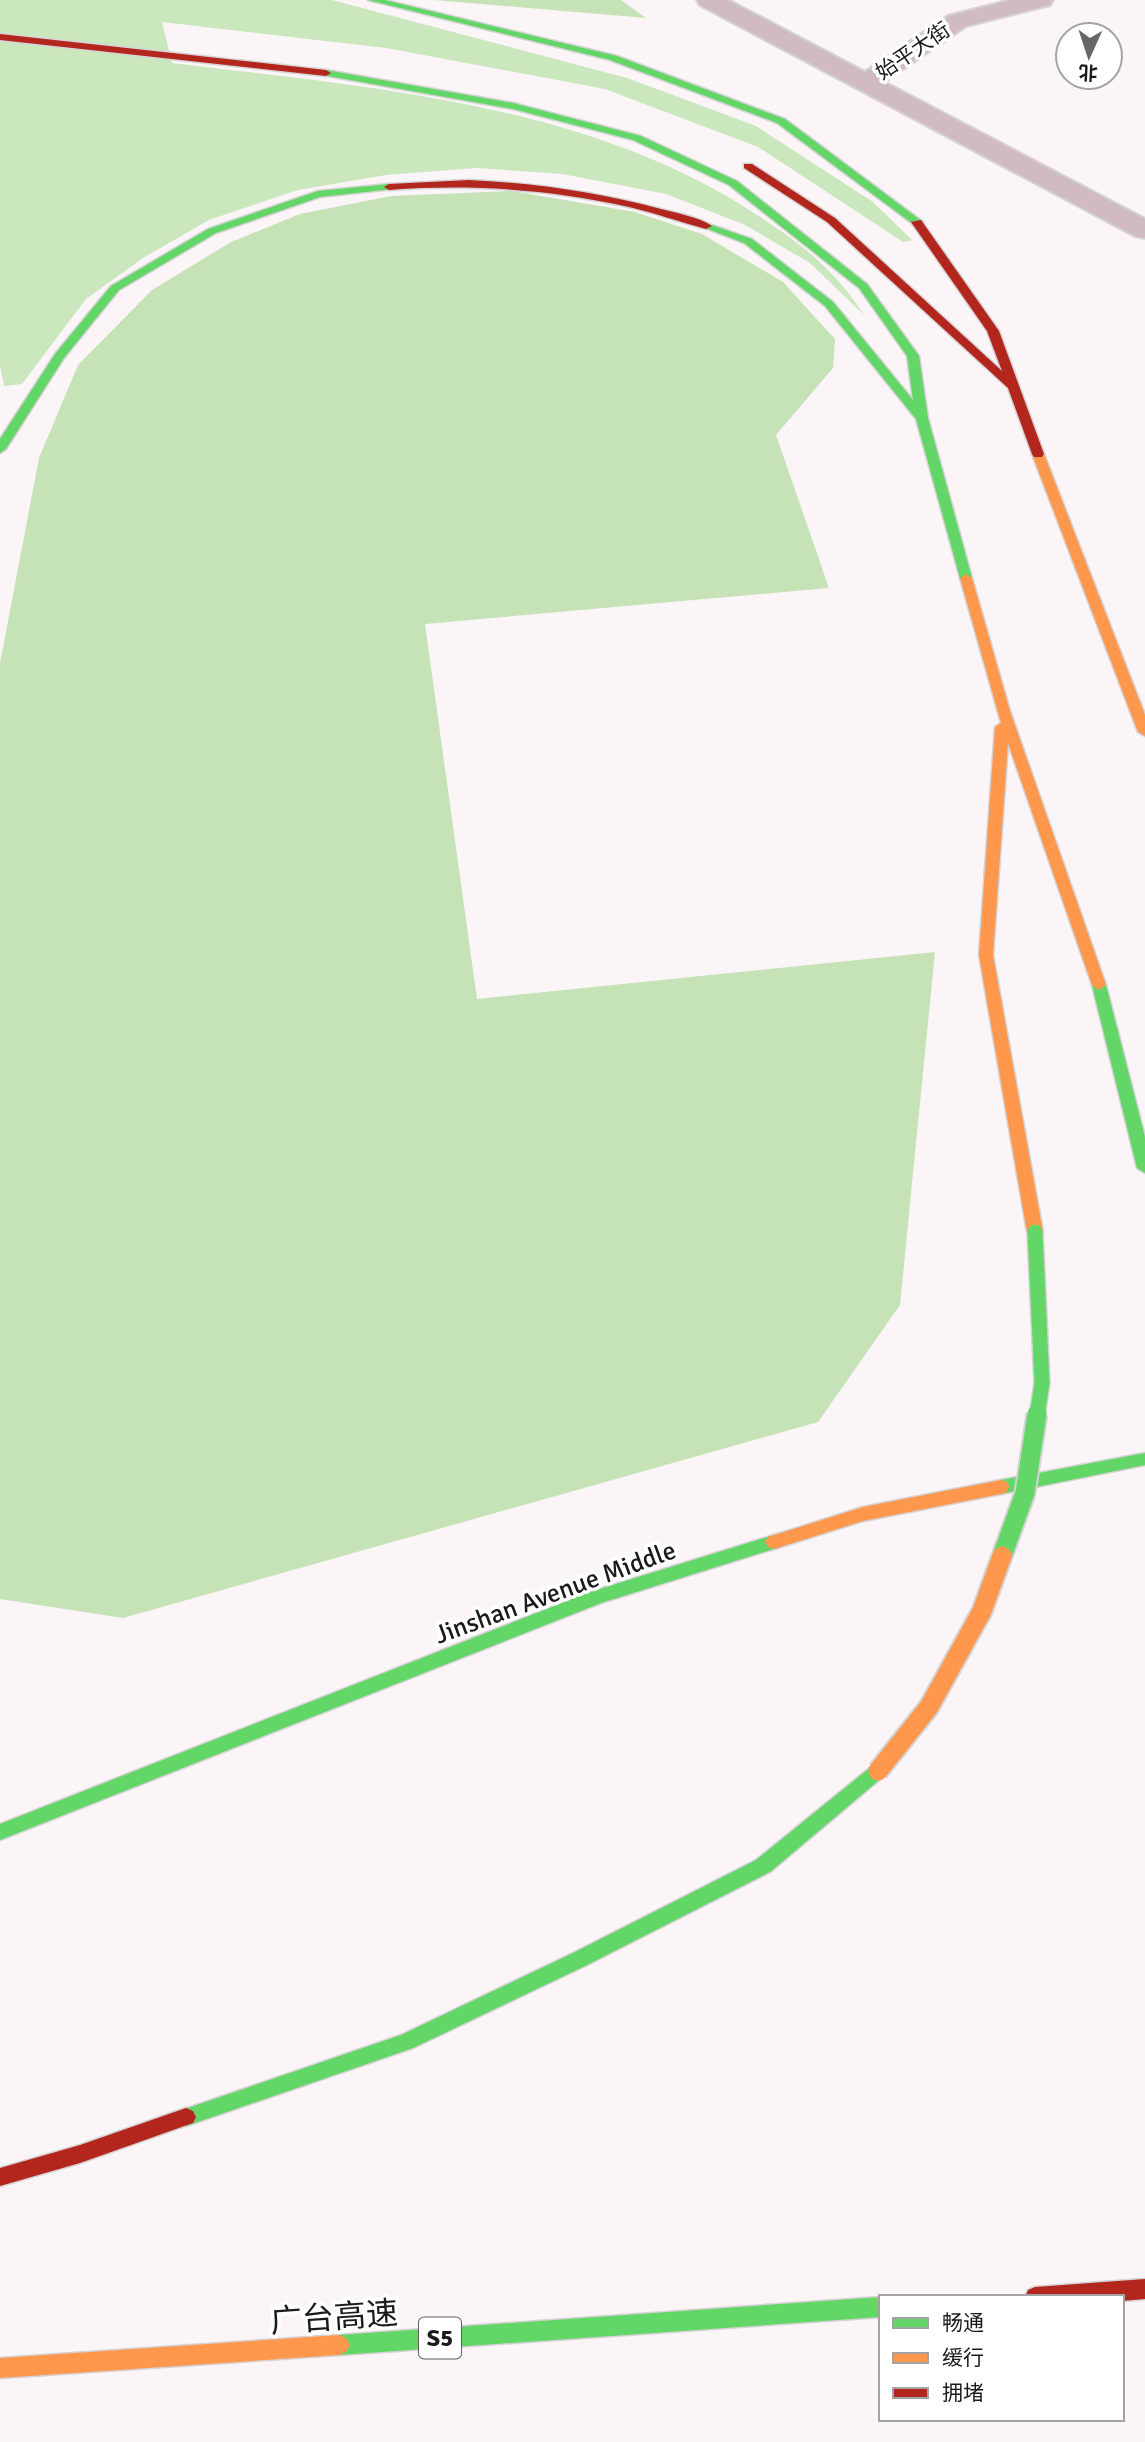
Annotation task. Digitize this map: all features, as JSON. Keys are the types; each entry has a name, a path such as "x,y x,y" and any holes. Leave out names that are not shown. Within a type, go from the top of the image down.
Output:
{"main road":[{"path":"373,0 613,58 781,121 917,221 993,331 1145,733"},
{"path":"0,37 332,74 513,106 637,138 733,183 863,286 913,356 922,418 1003,711 1094,964 1145,1168"},
{"path":"196,42 448,78"},
{"path":"738,160 831,220 1012,387"},
{"path":"0,449 59,356 115,288 212,231 306,198 318,194 417,184 547,189 653,208 748,241 829,304 922,418"},
{"path":"0,2177 80,2154 406,2042 580,1959 763,1866 878,1771 929,1707 982,1611 1025,1493 1042,1383 1035,1232 986,955 1003,711"},
{"name":"Jinshan Avenue Middle","path":"0,1832 52,1814 596,1597 863,1514 1145,1459"},
{"path":"1062,2295 1145,2289"},
{"name":"广台高速","path":"0,2368 879,2307"}],"street":[{"path":"709,0 1145,230"},
{"name":"始平大街","path":"866,83 957,21 1041,0"}],"green space":[{"path":"0,0 332,0 627,78 756,126 873,202 912,240 903,242 758,147 605,89 386,48 162,22 172,63 323,81 475,106 550,124 622,147 691,177 774,226 803,247 829,271 864,315 810,263 745,225 666,194 562,174 476,168 386,175 298,190 209,220 143,258 86,299 22,384 4,386 0,365"},
{"path":"434,0 621,0 646,18"},
{"path":"512,191 635,212 702,234 783,282 835,339 833,368 776,435 829,588 425,624 477,999 935,952 900,1305 818,1422 123,1618 0,1599 0,663 39,458 78,365 152,290 231,242 300,214 391,196"}],"traffic: fast":[{"path":"373,0 613,58 781,121 917,222"},
{"path":"326,73 513,106 637,138 733,183 863,286 913,356 922,418 966,578"},
{"path":"0,449 59,356 115,288 212,231 318,194 389,187"},
{"path":"706,226 748,241 829,304 922,418"},
{"path":"1099,985 1145,1168"},
{"path":"1002,1556 1025,1493 1042,1383 1035,1232"},
{"path":"1001,1487 1145,1459"},
{"path":"0,1832 596,1597 774,1542"},
{"path":"186,2117 406,2042 580,1959 763,1866 878,1771"},
{"path":"339,2345 879,2307"}],"traffic: slow":[{"path":"1038,454 1145,732"},
{"path":"966,578 1003,711 1099,985"},
{"path":"1002,727 986,955 1035,1232"},
{"path":"774,1542 863,1514 1001,1487"},
{"path":"878,1771 929,1707 982,1611 1002,1556"},
{"path":"0,2368 339,2345"}],"traffic: jam":[{"path":"0,37 326,73"},
{"path":"748,166 831,220 1010,385"},
{"path":"389,187 469,184 549,190 629,204 706,226"},
{"path":"917,222 993,331 1038,454"},
{"path":"0,2177 80,2154 186,2117"},
{"path":"1062,2295 1145,2289"}]}
